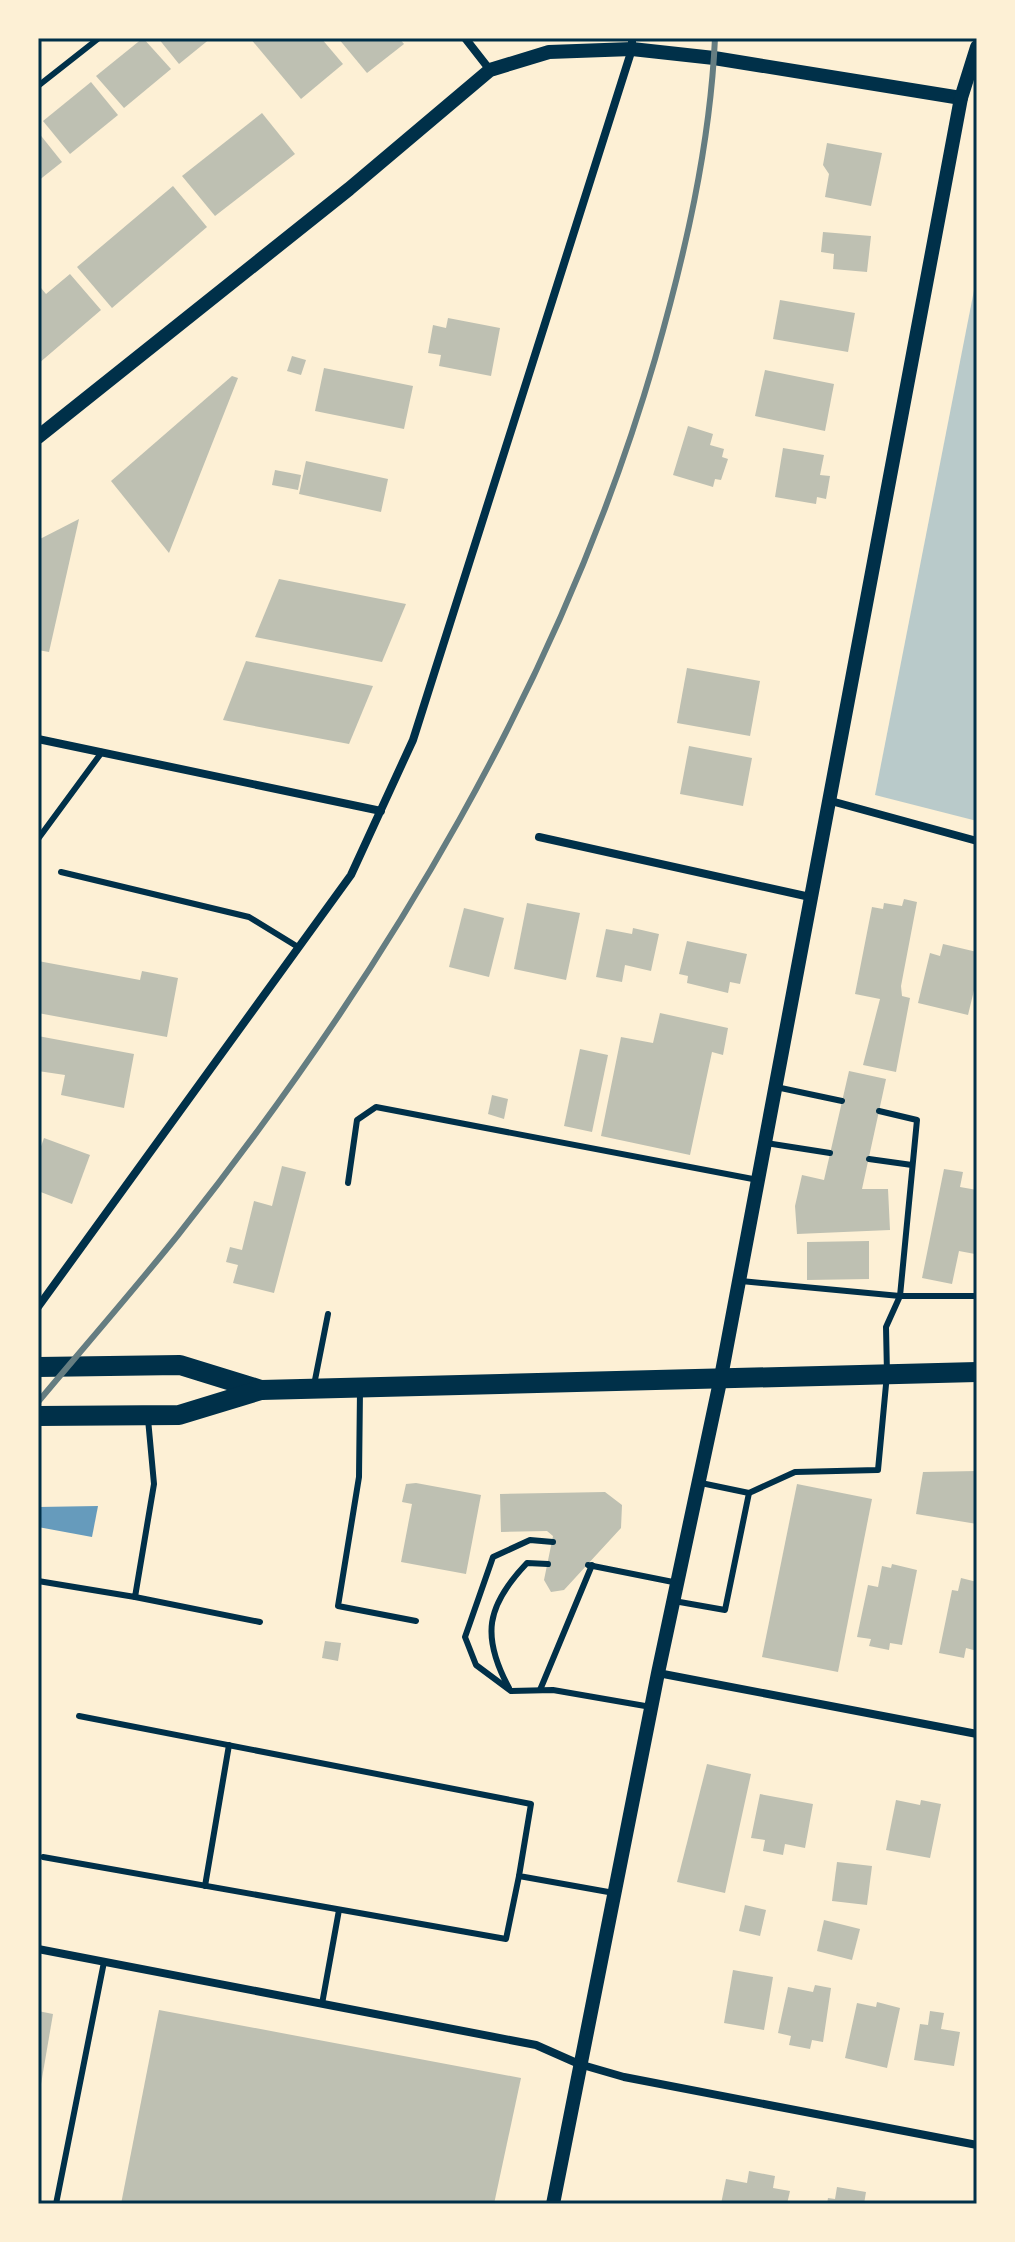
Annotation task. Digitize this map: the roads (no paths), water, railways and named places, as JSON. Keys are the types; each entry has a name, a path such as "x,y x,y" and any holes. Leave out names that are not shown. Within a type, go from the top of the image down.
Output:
{"main road":[{"path":"38,1367 180,1365 261,1390"},
{"path":"38,1416 179,1415 261,1390 977,1372"}],"street":[{"path":"465,38 490,70"},
{"path":"38,1307 351,875 413,740 632,44"},
{"path":"38,437 349,189 490,70 549,52 632,44 961,98"},
{"path":"553,2204 651,1707 721,1377 961,98 977,47"},
{"path":"38,739 381,811"},
{"path":"831,801 977,841"},
{"path":"539,837 810,897"},
{"path":"658,1673 977,1734"},
{"path":"38,1949 536,2045 579,2064 624,2077 977,2145"}],"lane":[{"path":"38,86 99,38"},
{"path":"38,839 102,752"},
{"path":"61,872 249,917 298,947"},
{"path":"776,1087 842,1101"},
{"path":"348,1183 357,1120 376,1107 758,1180"},
{"path":"700,1482 749,1493 795,1472 878,1470 887,1374 886,1327 900,1296 917,1120 879,1111"},
{"path":"765,1143 830,1153"},
{"path":"869,1159 912,1165"},
{"path":"739,1280 900,1296 977,1296"},
{"path":"314,1388 328,1314"},
{"path":"360,1387 359,1477 338,1606 416,1621"},
{"path":"135,1597 154,1484 148,1415"},
{"path":"674,1601 725,1610 749,1493"},
{"path":"553,1542 530,1540 493,1557 465,1637 476,1665 511,1691 540,1690 651,1707"},
{"path":"511,1691 492,1657 490,1623 507,1584 527,1563 548,1564"},
{"path":"540,1690 590,1565 678,1583"},
{"path":"38,1581 260,1622"},
{"path":"43,1857 506,1939 531,1804 79,1716"},
{"path":"205,1886 229,1745"},
{"path":"519,1876 614,1893"},
{"path":"322,2004 339,1910"},
{"path":"56,2204 104,1962"}],"water":[{"path":"98,1506 92,1537 38,1527 38,1507"}],"railway":[{"path":"38,1402 178,1235 327,1033 396,928 459,820 518,709 570,595 616,479 655,359 702,160 715,38"}]}
